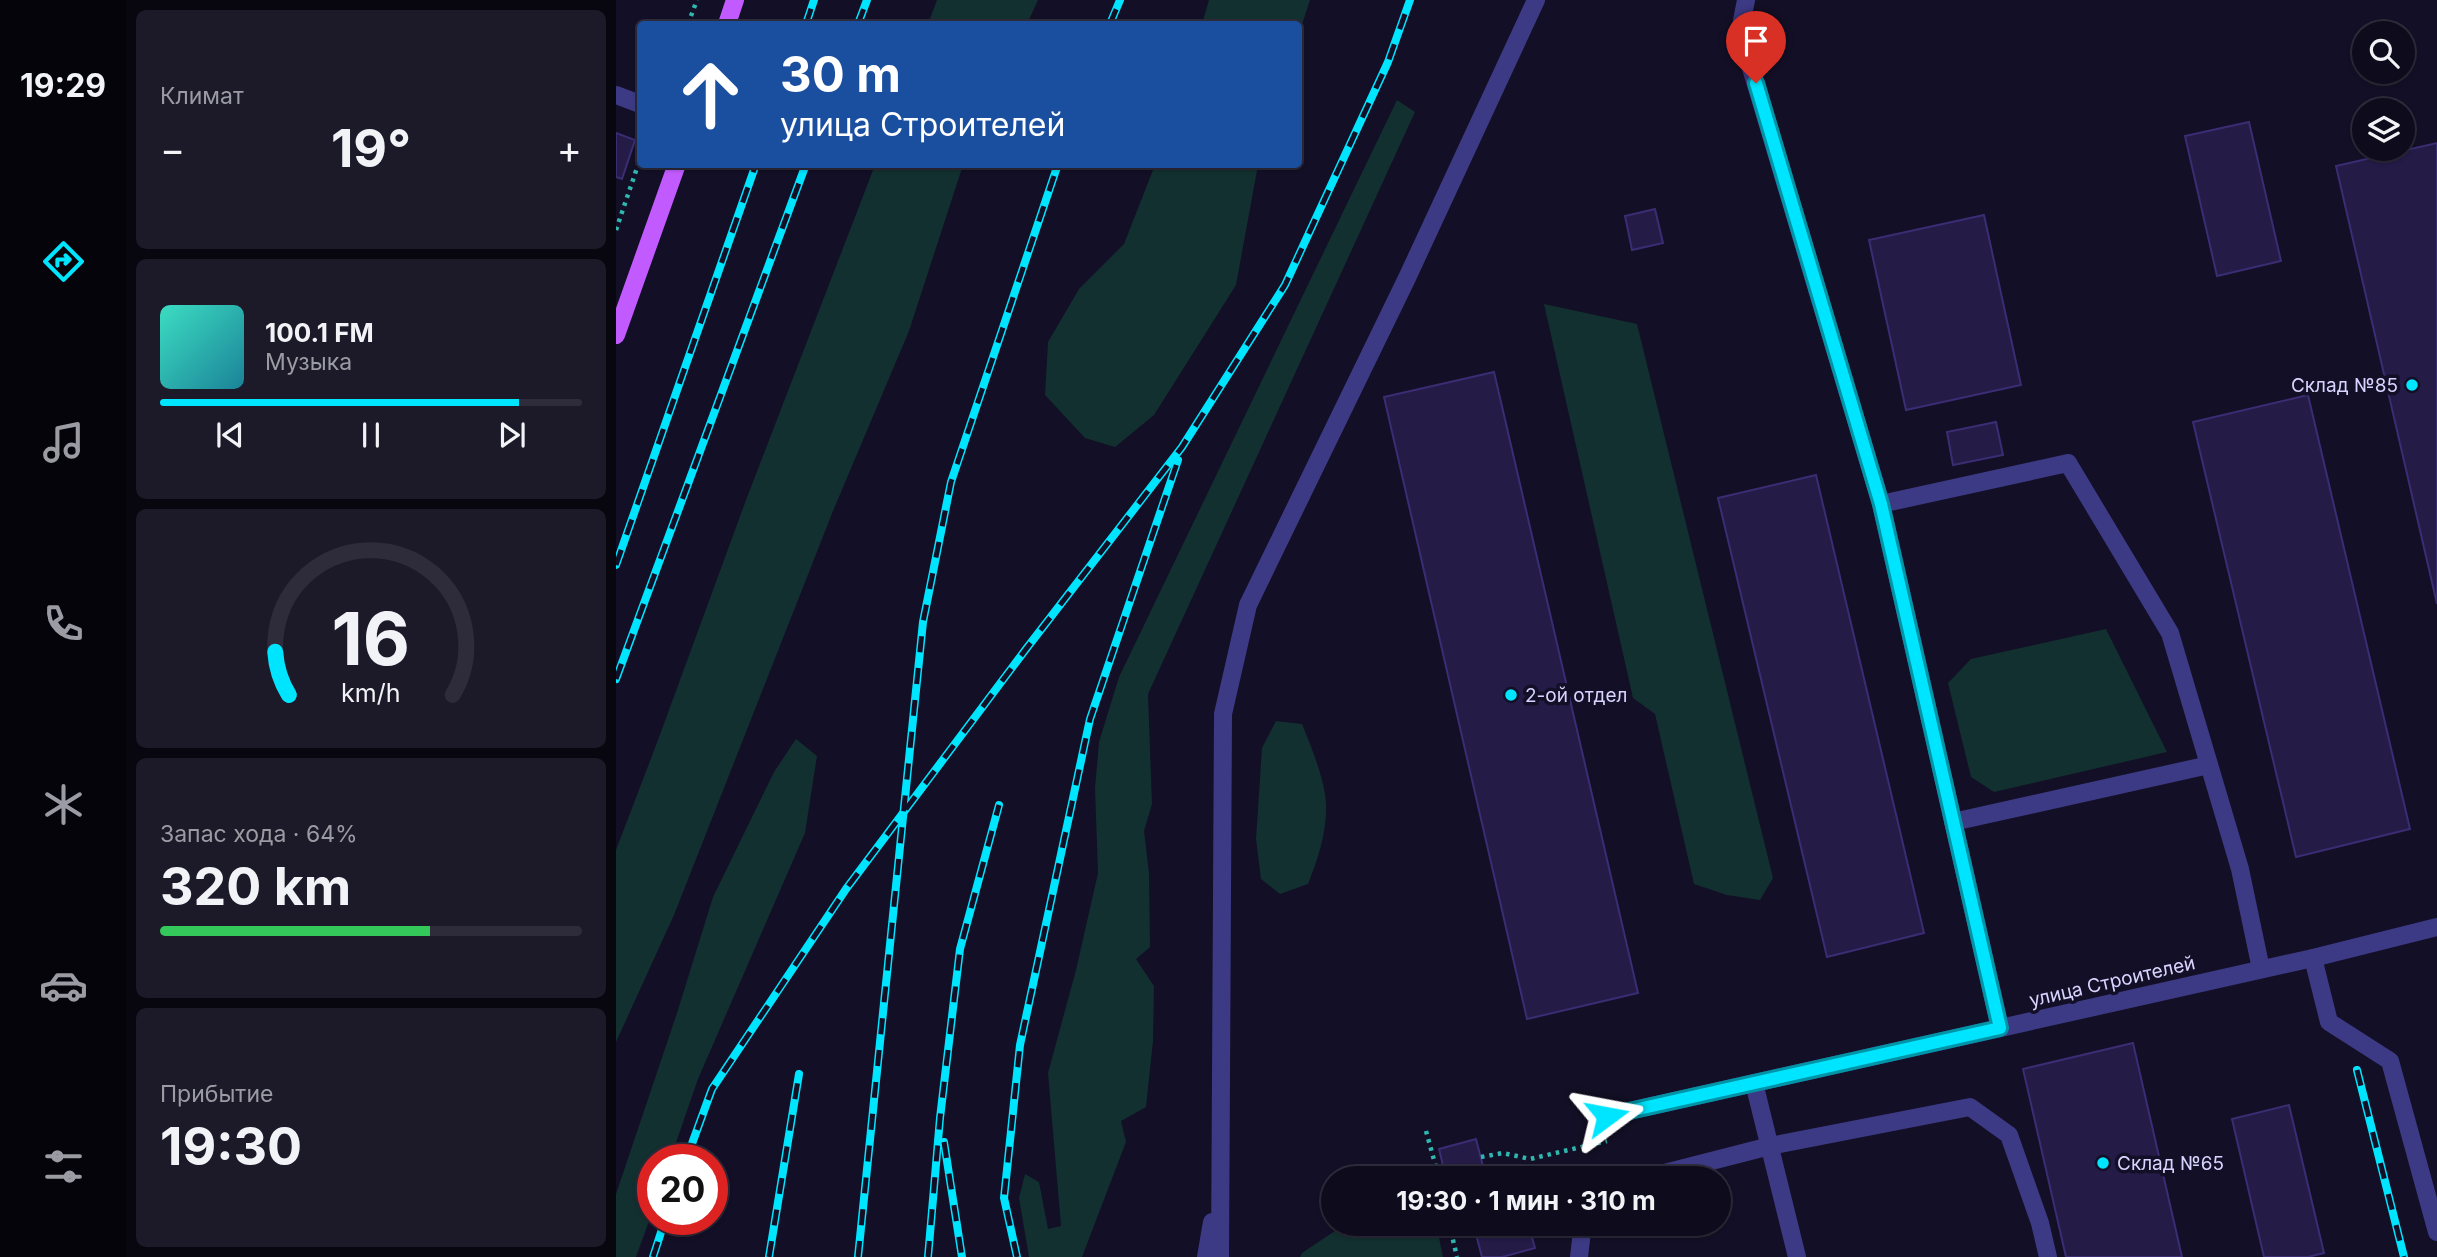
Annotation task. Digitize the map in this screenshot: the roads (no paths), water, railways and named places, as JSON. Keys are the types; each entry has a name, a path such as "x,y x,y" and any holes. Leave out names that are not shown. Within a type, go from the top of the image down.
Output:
{"main road":[{"path":"728,21 735,0"},
{"path":"616,335 676,168"}],"street":[{"path":"1220,1257 1223,714 1248,605 1407,278 1536,0"},
{"path":"1746,0 1740,31 1881,504 2000,1028"},
{"path":"616,95 637,103"},
{"path":"1881,504 2068,463 2170,633 2240,869 2261,969"},
{"path":"1953,822 2209,765"},
{"name":"улица Строителей","path":"1607,1116 2313,958 2437,927"},
{"path":"2313,958 2329,1023 2390,1061 2437,1232"},
{"path":"1754,1083 1797,1257"},
{"path":"1692,1166 1770,1146 1970,1107 2009,1135 2040,1223 2048,1257"},
{"path":"1206,1257 1220,1181"},
{"path":"1579,1257 1581,1236"}],"railway":[{"path":"807,21 814,0"},
{"path":"859,21 867,0"},
{"path":"1111,21 1120,0"},
{"path":"692,1144 712,1089 846,889 1182,447 1285,285 1388,62 1410,0"},
{"path":"616,565 755,168"},
{"path":"616,679 805,168"},
{"path":"858,1257 923,622 951,482 1057,168"},
{"path":"1017,1257 1004,1198 1020,1045 1090,719 1178,460"},
{"path":"928,1257 940,1118 960,949 999,805"},
{"path":"2357,1070 2404,1257"},
{"path":"769,1257 799,1074"},
{"path":"944,1142 962,1257"},
{"path":"653,1257 660,1235"}],"place":[{"name":"Склад №85","path":"2412,385"},
{"name":"2-ой отдел","path":"1511,695"},
{"name":"Склад №65","path":"2103,1163"}]}
